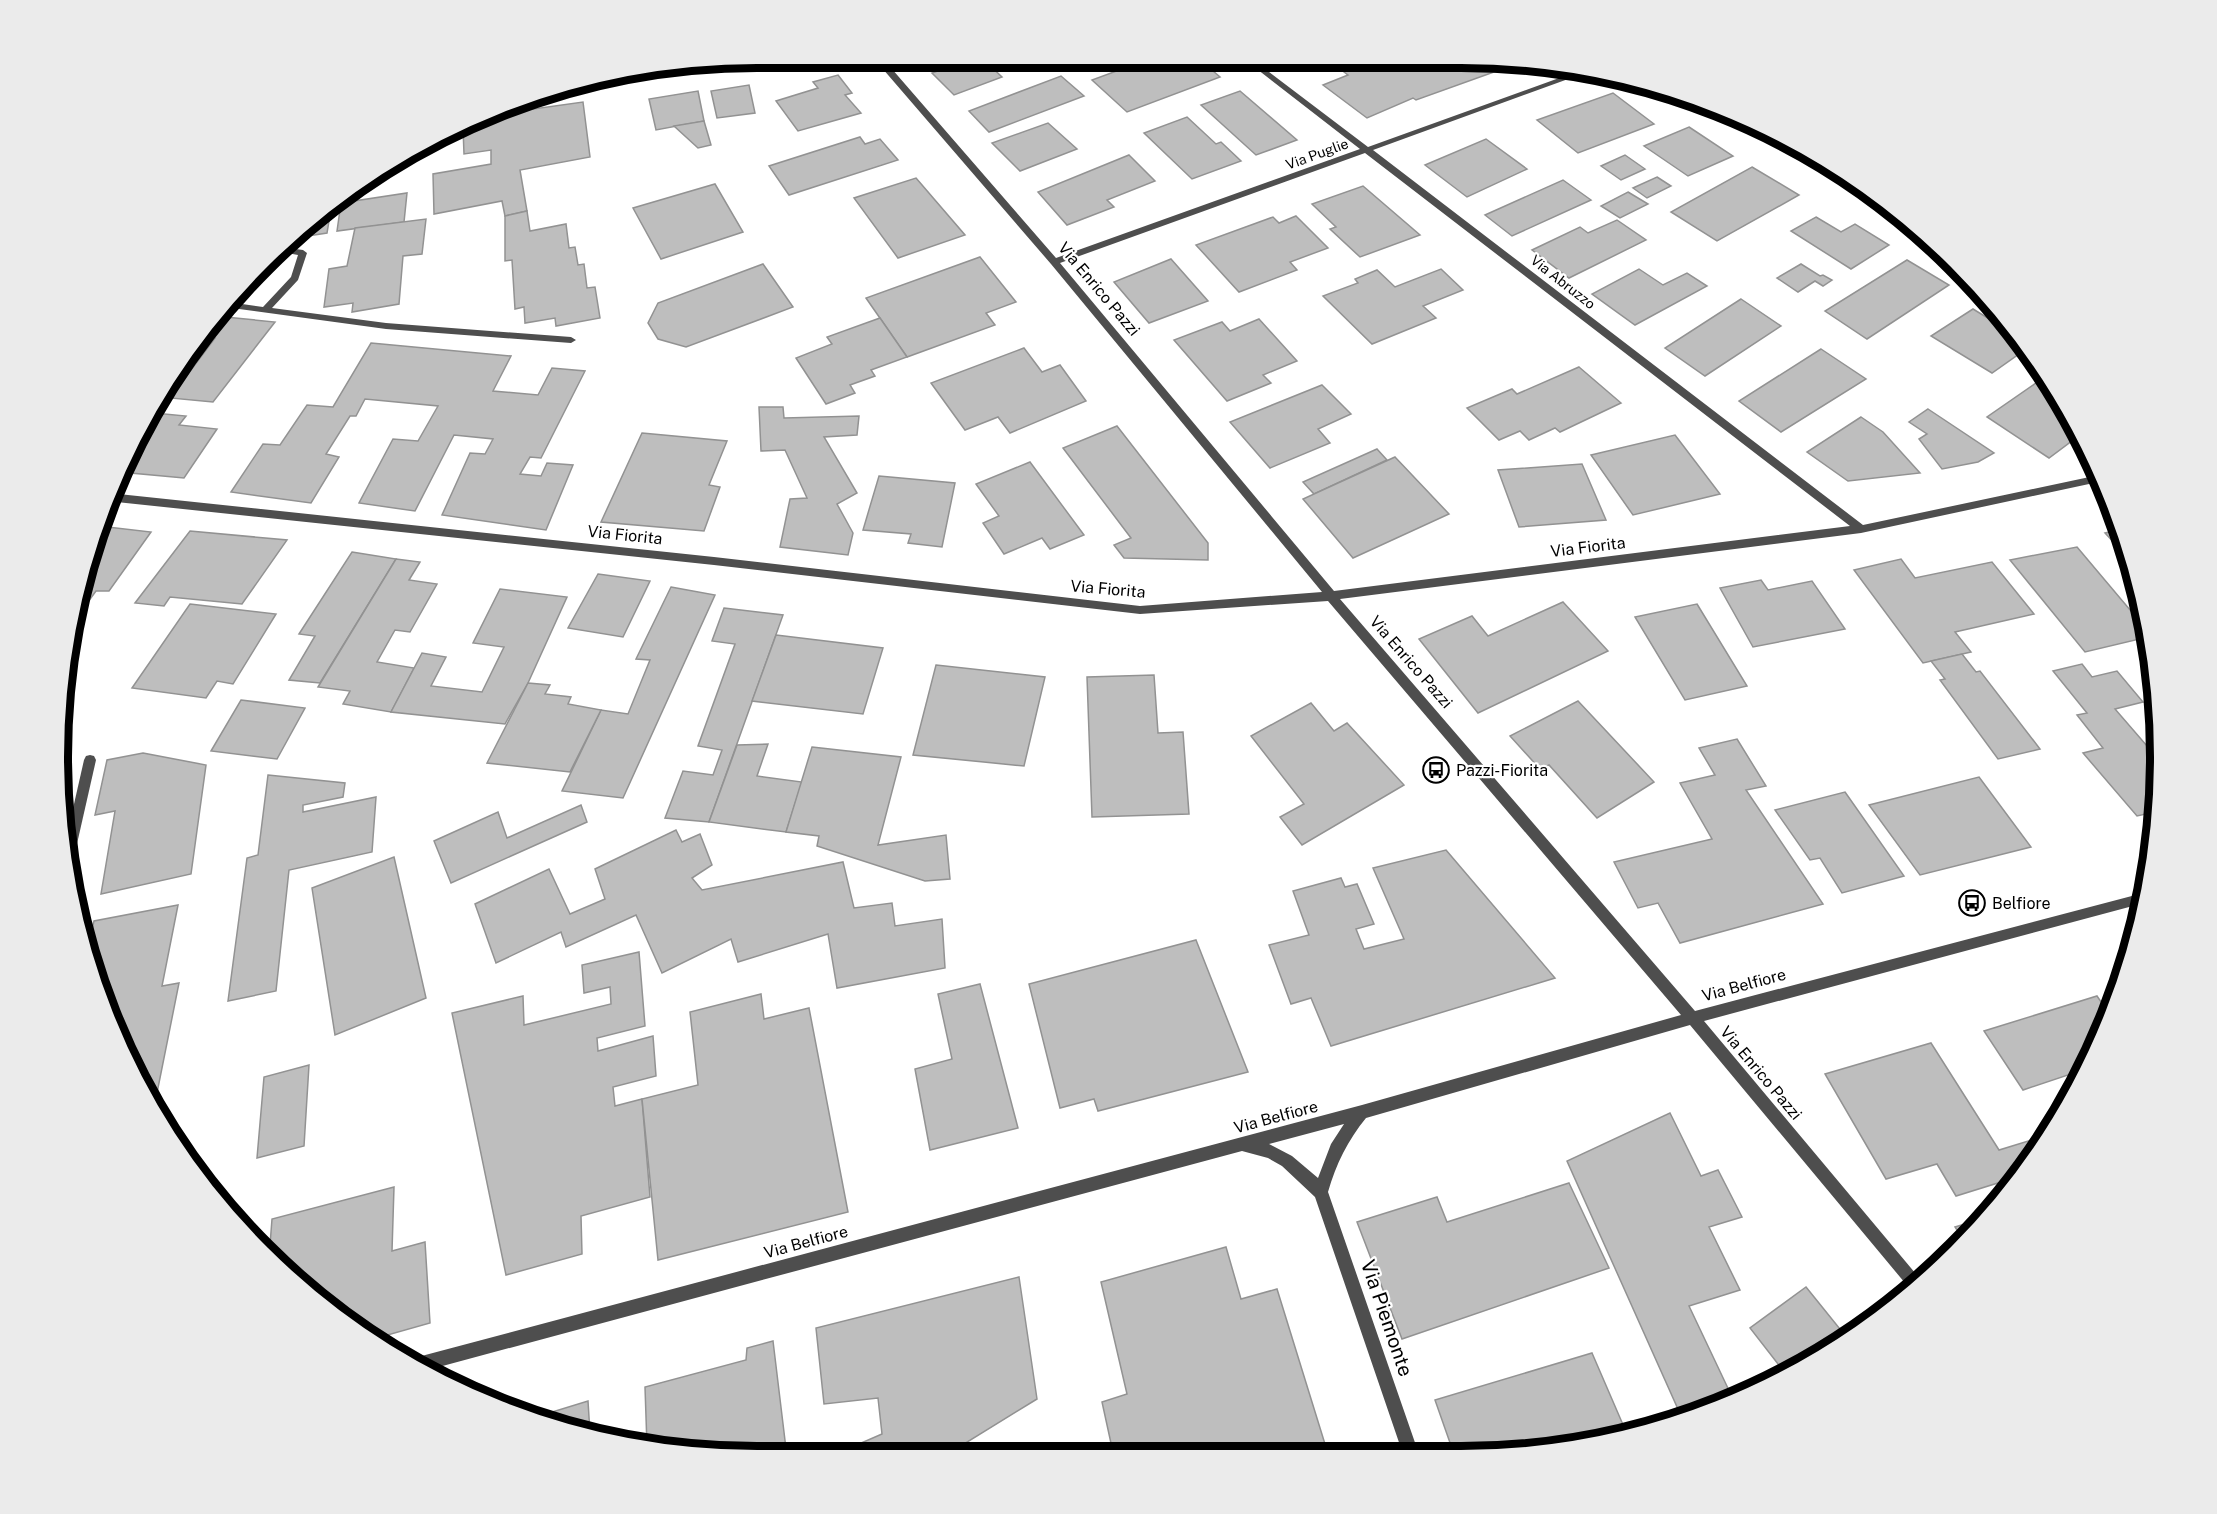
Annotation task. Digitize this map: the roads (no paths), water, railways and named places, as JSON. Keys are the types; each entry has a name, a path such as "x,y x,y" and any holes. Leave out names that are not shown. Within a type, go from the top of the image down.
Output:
{"street":[{"name":"Via Enrico Pazzi","path":"886,68 1054,262 1331,596 1692,1018 1911,1279"},
{"name":"Via Abruzzo","path":"1260,68 1862,529"},
{"name":"Via Puglie","path":"1054,262 1571,77"},
{"path":"266,309 295,278 303,253 289,251"},
{"path":"236,306 386,326 571,340"},
{"name":"Via Fiorita","path":"118,498 714,561 1140,610 1331,596 1862,529 2091,480"},
{"path":"72,838 90,760"},
{"name":"Via Belfiore","path":"428,1362 1241,1145 1692,1018 2134,900"},
{"path":"1321,1192 1328,1164 1342,1136 1362,1112"},
{"path":"1241,1145 1271,1150 1298,1168 1321,1192"},
{"name":"Via Piemonte","path":"1321,1192 1408,1446"}],"place":[{"name":"Pazzi-Fiorita","path":"1436,770"},
{"name":"Belfiore","path":"1972,903"}]}
